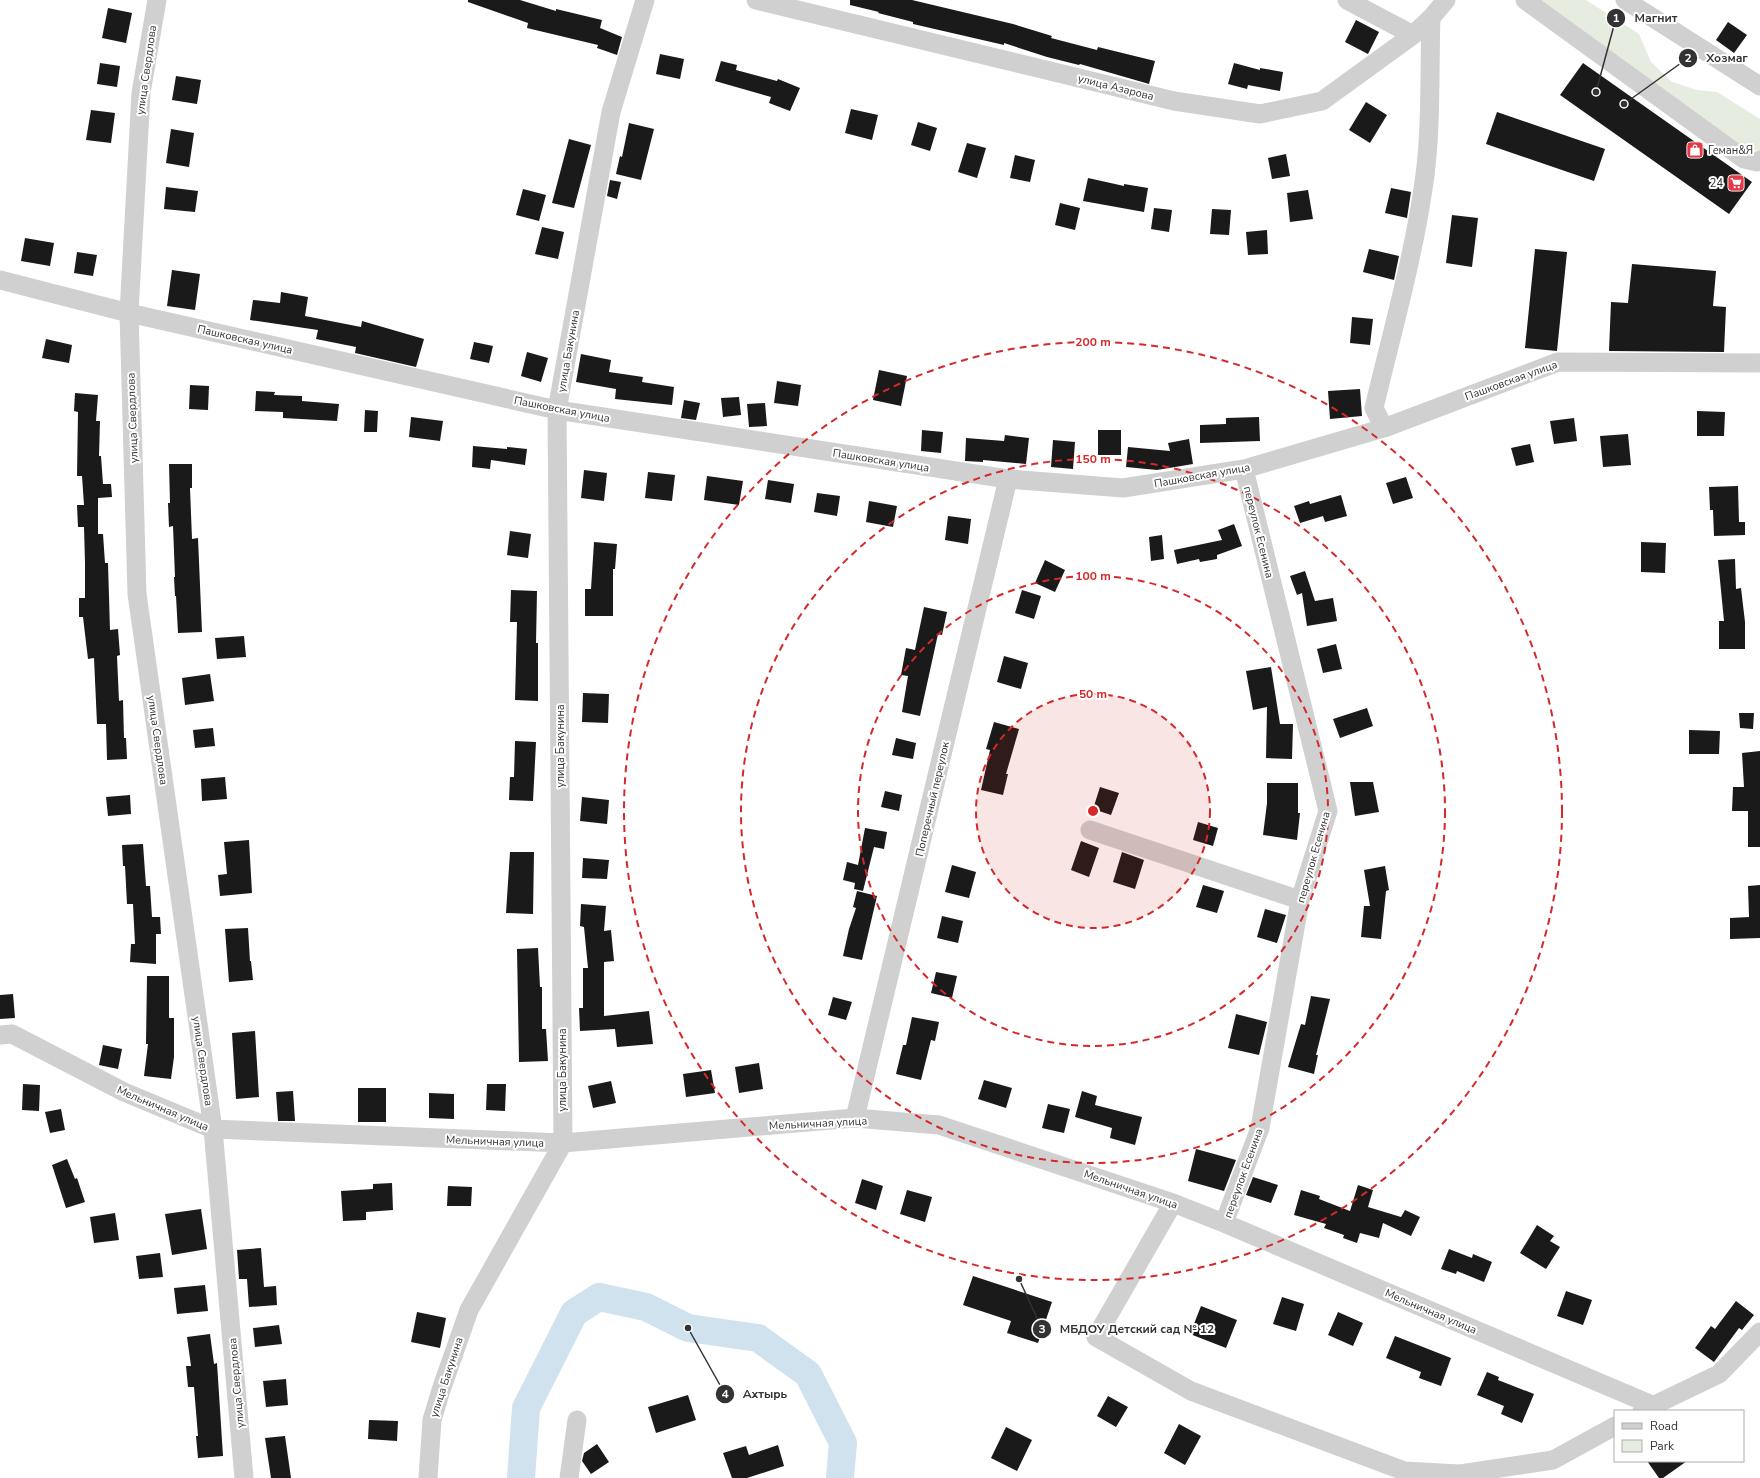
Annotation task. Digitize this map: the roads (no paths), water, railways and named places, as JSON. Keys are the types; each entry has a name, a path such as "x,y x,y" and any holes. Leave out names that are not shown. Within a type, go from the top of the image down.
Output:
{"street":[{"name":"улица Свердлова","path":"157,0 141,93 129,313 138,594 213,1129 244,1478"},
{"name":"улица Бакунина","path":"428,1474 432,1420 469,1310 563,1144 557,410 611,112 645,0"},
{"name":"улица Азарова","path":"756,0 1174,101 1260,114 1322,101 1413,35 1431,18 1446,0"},
{"path":"1347,0 1413,35"},
{"path":"1525,0 1744,159 1757,162 1760,160"},
{"path":"1625,0 1760,86"},
{"path":"1384,428 1374,408 1412,246 1423,188 1428,134 1431,18"},
{"name":"Пашковская улица","path":"0,280 129,313 557,410 1008,480 1123,488 1244,469 1384,428 1558,362 1760,363"},
{"name":"переулок Есенина","path":"1224,1223 1260,1128 1300,900 1328,811 1244,469"},
{"name":"Поперечный переулок","path":"856,1118 1008,480"},
{"path":"1090,830 1300,900"},
{"name":"Мельничная улица","path":"0,1035 12,1034 124,1092 213,1129 563,1144 856,1118 939,1125 1173,1203 1224,1223 1647,1408"},
{"path":"1173,1203 1096,1337 1191,1391 1404,1471 1460,1474 1553,1460 1614,1427"},
{"path":"1647,1408 1719,1374 1760,1332"},
{"path":"569,1478 577,1420"}],"waterway":[{"path":"521,1478 526,1408 574,1313 599,1297 646,1307 688,1328 758,1338 808,1374 843,1443 840,1478"}],"place":[{"name":"Магнит","path":"1596,92"},
{"name":"Хозмаг","path":"1624,104"},
{"name":"Геман&Я","path":"1695,150"},
{"name":"24","path":"1736,183"},
{"name":"МБДОУ Детский сад № 12","path":"1019,1279"},
{"name":"Ахтырь","path":"688,1328"}]}
